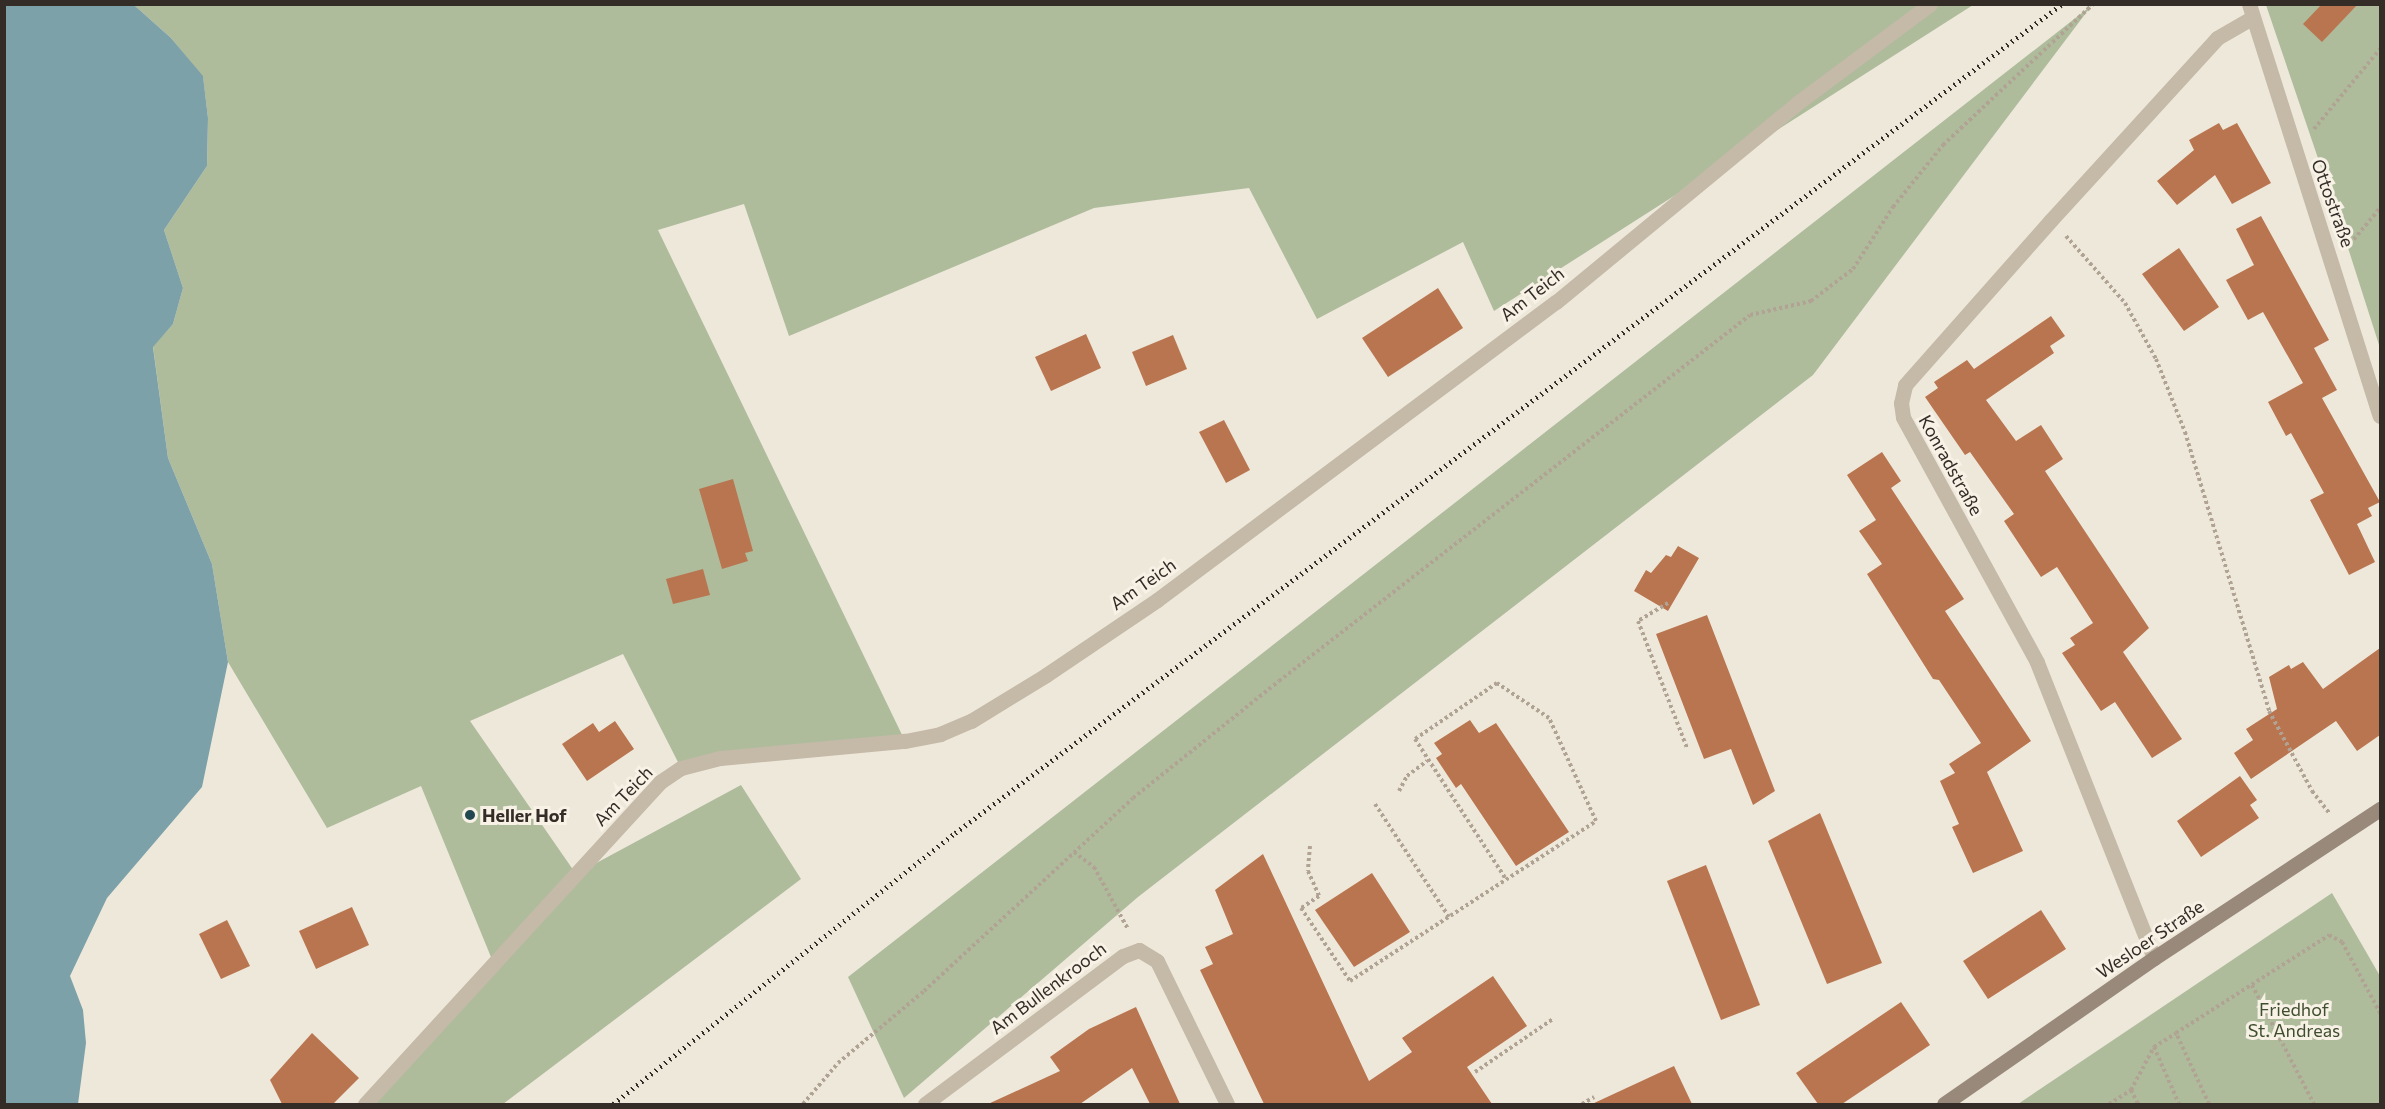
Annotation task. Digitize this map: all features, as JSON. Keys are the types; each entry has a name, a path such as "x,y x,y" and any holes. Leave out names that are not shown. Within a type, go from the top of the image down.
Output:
{"street":[{"name":"Am Teich","path":"364,1104 660,782 681,768 720,758 905,741 940,734 1018,692 1157,600 1537,316 1796,104 1930,4"},
{"name":"Ottostraße","path":"2250,11 2294,152 2334,262 2380,416"},
{"name":"Konradstraße","path":"2154,958 2037,662 1903,417 1901,403 1905,385 2051,220 2217,38 2250,11"},
{"name":"Wesloer Straße","path":"1944,1104 2154,958 2380,809"},
{"name":"Am Bullenkrooch","path":"925,1104 1123,956 1139,950"},
{"path":"1139,950 1150,953 1156,961 1227,1104"}],"path":[{"path":"803,1104 838,1063 924,991 1133,798 1279,681 1750,315 1811,301 1852,269 1893,207 1943,145 2093,4"},
{"path":"2294,152 2380,49"},
{"path":"2334,262 2380,208"},
{"path":"2051,220 2125,303 2156,359 2185,432 2269,711 2312,791 2345,834"},
{"path":"1668,603 1638,621 1688,748"},
{"path":"1310,846 1308,871 1319,896 1301,908 1350,981 1596,821 1549,718 1497,683 1415,739 1427,761 1506,879"},
{"path":"1399,790 1407,776 1427,761"},
{"path":"1375,804 1449,917"},
{"path":"1074,852 1094,867 1139,950"},
{"path":"2109,1104 2131,1090 2154,1047 2329,935 2342,942 2380,1013"},
{"path":"2252,985 2314,1104"},
{"path":"1475,1072 1553,1019"},
{"path":"2176,1033 2209,1104"},
{"path":"2154,1047 2179,1104"},
{"path":"2131,1090 2138,1104"},
{"path":"1582,1104 1594,1097"}],"green space":[{"path":"134,5 1973,5 1494,311 1463,242 1317,319 1249,188 1094,208 789,336 744,204 658,230 905,741 681,768 623,654 470,721 576,874 741,785 801,879 503,1104 365,1104 493,962 421,786 327,828 228,662 212,564 168,458 153,346 173,324 183,288 164,230 207,166 208,118 203,77 171,38"},
{"path":"2092,5 1813,375 1138,897 904,1098 848,977"},
{"path":"2266,5 2380,5 2380,348 2341,226"},
{"name":"Friedhof St. Andreas","path":"2332,893 2380,976 2380,1104 2018,1104"}],"water":[{"path":"5,4 134,5 171,38 203,76 208,118 207,166 164,230 183,288 173,324 153,347 168,458 212,564 228,662 202,787 107,898 70,976 83,1010 86,1043 78,1104 5,1104"}],"building":[{"path":"2322,4 2358,4 2322,42 2303,24"},
{"path":"2219,123 2223,130 2237,123 2271,183 2232,204 2215,175 2177,205 2157,181 2194,150 2189,140"},
{"path":"2261,216 2329,340 2314,348 2337,390 2322,398 2380,502 2368,508 2372,516 2357,524 2375,562 2349,575 2310,500 2324,493 2291,433 2286,436 2268,402 2303,383 2263,312 2248,320 2226,280 2254,265 2236,229"},
{"path":"2179,248 2219,307 2184,331 2142,274"},
{"path":"1438,288 1463,328 1388,377 1362,338"},
{"path":"2051,316 2065,336 2050,346 2054,353 1986,400 2016,441 2041,425 2063,459 2045,471 2149,628 2123,652 2182,739 2152,758 2115,702 2101,711 2062,653 2075,645 2070,638 2093,623 2057,567 2041,577 2004,521 2014,514 1970,452 1965,455 1925,397 1938,388 1934,382 1967,360 1974,369"},
{"path":"1086,334 1101,368 1051,391 1035,357"},
{"path":"1173,335 1187,369 1146,386 1132,352"},
{"path":"1224,420 1250,470 1226,483 1199,432"},
{"path":"1882,452 1901,481 1891,488 1964,599 1945,611 2031,741 1987,772 2023,851 1973,873 1952,827 1959,824 1940,781 1955,773 1949,764 1981,743 1939,680 1933,679 1867,574 1882,564 1859,531 1876,520 1847,475"},
{"path":"733,479 753,551 745,553 748,561 722,569 699,489"},
{"path":"1678,546 1699,558 1668,611 1634,591 1646,570 1651,573 1666,555 1671,557"},
{"path":"703,569 710,595 673,604 666,579"},
{"path":"1707,615 1775,791 1753,805 1731,749 1704,759 1656,634"},
{"path":"2380,648 2380,735 2357,751 2336,721 2251,779 2234,753 2253,740 2246,729 2277,709 2269,677 2289,665 2291,669 2303,662 2323,689"},
{"path":"1470,720 1479,733 1496,723 1569,832 1516,866 1461,784 1456,788 1436,758 1442,754 1434,743"},
{"path":"615,721 634,749 587,781 562,744 593,723 599,732"},
{"path":"2240,776 2257,800 2250,805 2259,818 2201,857 2177,821"},
{"path":"1820,813 1882,963 1827,984 1768,841"},
{"path":"1263,854 1369,1081 1412,1052 1402,1038 1493,976 1527,1026 1467,1067 1492,1104 1264,1104 1200,970 1213,964 1205,947 1233,934 1215,890"},
{"path":"1706,865 1760,1005 1721,1020 1667,881"},
{"path":"1372,873 1410,932 1354,967 1315,910"},
{"path":"352,907 369,945 316,969 299,931"},
{"path":"2041,910 2066,949 1988,999 1963,961"},
{"path":"227,920 250,966 221,979 199,934"},
{"path":"1901,1002 1930,1045 1842,1104 1818,1104 1796,1073"},
{"path":"1136,1007 1180,1104 1150,1104 1132,1068 1080,1104 988,1104 1060,1071 1050,1057 1089,1029"},
{"path":"312,1033 359,1078 333,1104 282,1104 270,1080"},
{"path":"1674,1066 1692,1104 1592,1104"}],"railway":[{"path":"613,1104 955,833 2062,4"}],"place":[{"name":"Heller Hof","path":"470,815"}]}
